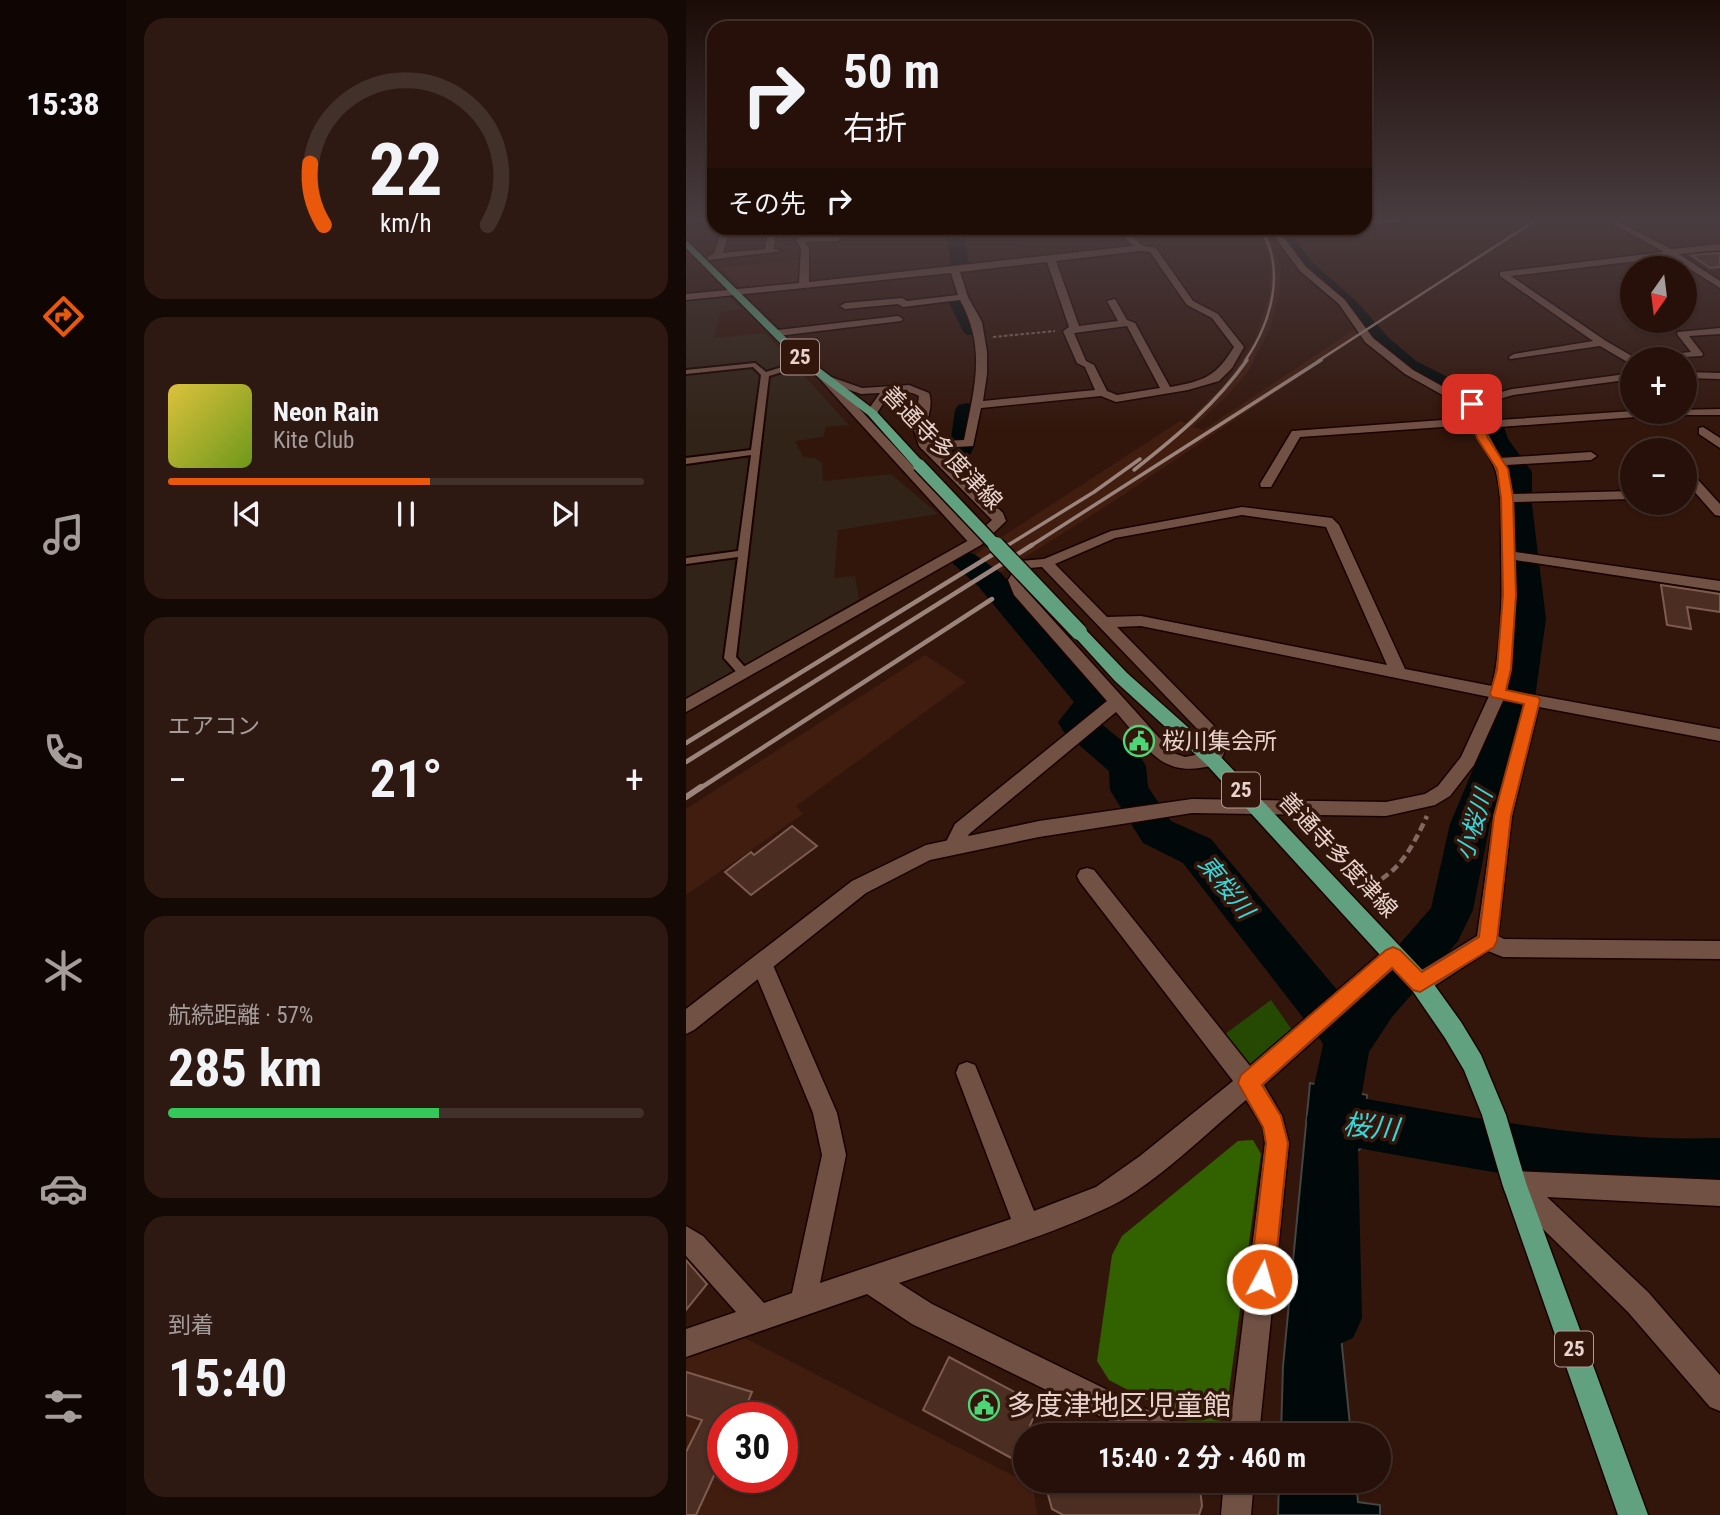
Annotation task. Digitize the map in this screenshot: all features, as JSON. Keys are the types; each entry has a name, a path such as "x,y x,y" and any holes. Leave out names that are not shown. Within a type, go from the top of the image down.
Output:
{"main road":[{"name":"善通寺多度津線","path":"732,289 805,362 872,413 1121,677 1212,759 1420,982 1473,1063 1494,1115 1514,1183 1633,1515"}],"street":[{"path":"686,297 768,289"},
{"path":"925,446 969,443 982,374 977,322 961,289"},
{"path":"1059,289 1082,363 1089,365 1102,393"},
{"path":"976,405 1102,393 1116,399 1167,391 1215,379 1228,366 1239,347 1215,316 1190,303 1180,289"},
{"path":"1326,289 1342,302 1369,340 1409,372 1474,403 1523,390 1620,380"},
{"path":"1524,289 1620,353"},
{"path":"845,306 902,301 903,304 963,297"},
{"path":"1112,301 1124,323"},
{"path":"778,333 898,319"},
{"path":"1071,330 1130,323 1167,391"},
{"path":"1692,347 1682,334 1720,331"},
{"path":"1514,357 1602,343"},
{"path":"1697,375 1720,376"},
{"path":"686,706 976,542 999,521 998,516 925,446 919,434 919,418 926,402 925,395 909,388 862,391 827,377"},
{"path":"827,377 851,410 976,542"},
{"path":"872,413 878,397 897,388"},
{"path":"686,1023 859,887 926,853 1039,829 1174,808 1386,809 1429,800 1444,791 1468,760 1504,695 1510,595 1519,557 1515,498 1484,424 1474,412 1474,403"},
{"path":"1697,412 1720,412"},
{"path":"1266,484 1296,434 1620,415"},
{"path":"1703,431 1720,444"},
{"path":"1501,462 1591,456"},
{"path":"1697,486 1720,512"},
{"path":"1697,493 1704,493"},
{"path":"1515,498 1620,495"},
{"path":"1046,563 1211,733 1216,741 1217,752 1212,759 1185,764 1167,758 1019,592 1014,584 1018,570 1025,564 1046,563 1111,535 1242,512 1327,522 1332,525 1398,672"},
{"path":"1519,557 1720,586"},
{"path":"1101,622 1142,621 1504,695 1720,735"},
{"path":"1487,941 1503,816 1532,700"},
{"path":"954,846 962,829 1117,702"},
{"path":"1087,876 1249,1083 1273,1124 1277,1143 1245,1423"},
{"path":"1487,941 1503,948 1720,950"},
{"path":"1420,982 1487,941"},
{"path":"686,1343 871,1281 1104,1196 1149,1165 1249,1083 1393,956"},
{"path":"762,962 825,1113 834,1155 803,1303"},
{"path":"967,1073 1027,1226"},
{"path":"1514,1183 1720,1193"},
{"path":"1514,1183 1638,1302 1720,1397"},
{"path":"686,1239 758,1317"},
{"path":"871,1281 922,1314 1145,1423"},
{"path":"1236,1515 1238,1493"}],"lane":[{"path":"765,374 805,362"},
{"path":"686,372 755,365 765,374"},
{"path":"744,673 730,659 765,374"},
{"path":"686,461 755,452"},
{"path":"686,561 743,553"}],"path":[{"path":"980,338 1071,330"},
{"path":"1355,889 1382,881 1404,863 1428,813"}],"shaded area":[{"path":"1270,289 1280,289 1270,328 1247,373 1226,397 1193,427 1203,430 1360,326 1366,323 1370,329 1114,501 992,578 968,559 1180,421 1186,423 1226,383 1254,342"},
{"path":"725,294 742,309 720,312 714,338 765,333 849,425 826,427 823,437 795,441 803,457 815,458 822,463 823,481 891,474 938,514 838,530 834,578 855,576 859,599 686,699 686,299"},
{"path":"925,655 966,682 796,806 803,814 686,895 686,809"},
{"path":"1310,1083 1367,1095 1364,1146 1345,1160 1327,1198 1350,1423 1281,1423 1283,1366"},
{"path":"745,1338 1013,1476 1013,1493 1034,1493 1037,1515 686,1515 686,1358"},
{"path":"1279,1493 1357,1493 1358,1502 1380,1505 1380,1515 1278,1515"}],"green space":[{"path":"1271,1000 1292,1030 1244,1074 1217,1040"},
{"path":"1253,1140 1261,1154 1227,1406 1219,1423 1191,1423 1109,1380 1097,1361 1112,1255 1122,1236 1238,1141"}],"building":[{"path":"1661,585 1720,594 1720,612 1687,607 1691,629 1667,625"},
{"path":"792,826 817,846 751,895 725,872 751,852 754,855"},
{"path":"686,1260 707,1284 686,1310"},
{"path":"949,1357 1039,1405 1031,1423 1013,1423 1013,1459 923,1410"},
{"path":"686,1372 752,1392 748,1402 707,1402 707,1491 696,1515 686,1515 686,1452 702,1420 686,1415"},
{"path":"1048,1493 1200,1493 1202,1506 1199,1515 1063,1515 1052,1509"}],"waterway":[{"name":"小桜川","path":"1331,289 1350,306 1380,342 1408,366 1469,397 1488,416 1496,440 1519,472 1518,505 1530,619 1515,712 1470,824 1452,910 1443,928 1376,1002 1347,1044"},
{"name":"東桜川","path":"957,299 974,331"},
{"name":"東桜川","path":"954,457 963,447 967,410"},
{"name":"東桜川","path":"964,560 990,580 1094,703 1076,722 1127,766 1129,790 1157,832 1197,851 1338,1026 1347,1044"},
{"name":"小桜川","path":"1332,1118 1347,1044"},
{"name":"桜川","path":"1332,1118 1476,1145 1574,1159 1671,1166 1720,1164"},
{"name":"桜川","path":"1332,1118 1333,1318"}],"railway":[{"path":"1245,361 1262,330 1273,289"},
{"path":"1318,361 1430,289"},
{"path":"1134,470 1209,405 1247,360"},
{"path":"1029,547 1321,360"},
{"path":"1005,547 1094,492 1140,459"},
{"path":"686,743 1008,545"},
{"path":"686,762 1032,545"},
{"path":"699,789 992,599"},
{"path":"686,797 701,787"}],"place":[{"name":"桜川集会所","path":"1139,741"},
{"name":"多度津地区児童館","path":"984,1405"}],"route":[{"path":"1262,1279 1277,1143 1273,1124 1249,1083 1393,956 1420,983 1487,941 1503,816 1533,700 1498,694 1504,669 1510,595 1507,498 1503,469 1482,438 1474,412 1468,405 1472,404"}]}
